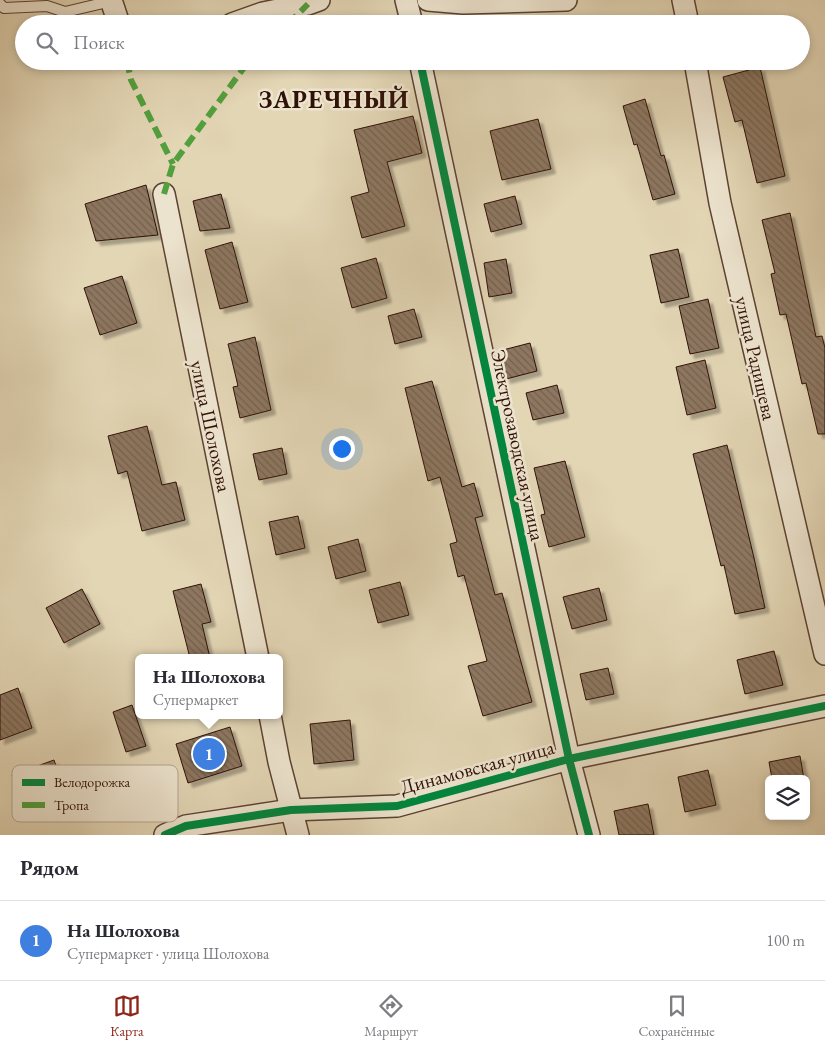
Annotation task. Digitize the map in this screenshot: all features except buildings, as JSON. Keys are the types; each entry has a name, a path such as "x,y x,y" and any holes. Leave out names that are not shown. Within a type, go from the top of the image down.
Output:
{"street":[{"path":"112,0 116,15"},
{"path":"257,15 319,0"},
{"path":"406,0 410,15"},
{"path":"428,0 463,3 566,0"},
{"path":"683,0 686,15"},
{"name":"Электрозаводская улица","path":"422,70 569,759 589,835"},
{"name":"улица Радищева","path":"697,70 720,203 825,654"},
{"name":"улица Шолохова","path":"164,194 257,654"},
{"name":"Динамовская улица","path":"165,835 186,826 291,810 397,806 569,759 825,706"},
{"path":"271,719 298,835"}],"lane":[{"path":"0,4 4,8 47,6 65,12 112,0"}],"marked path":[{"path":"297,15 308,4"},
{"path":"129,70 131,80 173,164"},
{"path":"164,194 173,164 242,70"}],"cycle path":[{"path":"422,70 569,759 589,835"},
{"path":"165,835 186,826 291,810 397,806 569,759 825,706"}],"place":[{"name":"На Шолохова","path":"209,754"}],"district":[{"name":"ЗАРЕЧНЫЙ","path":"334,99"}]}
